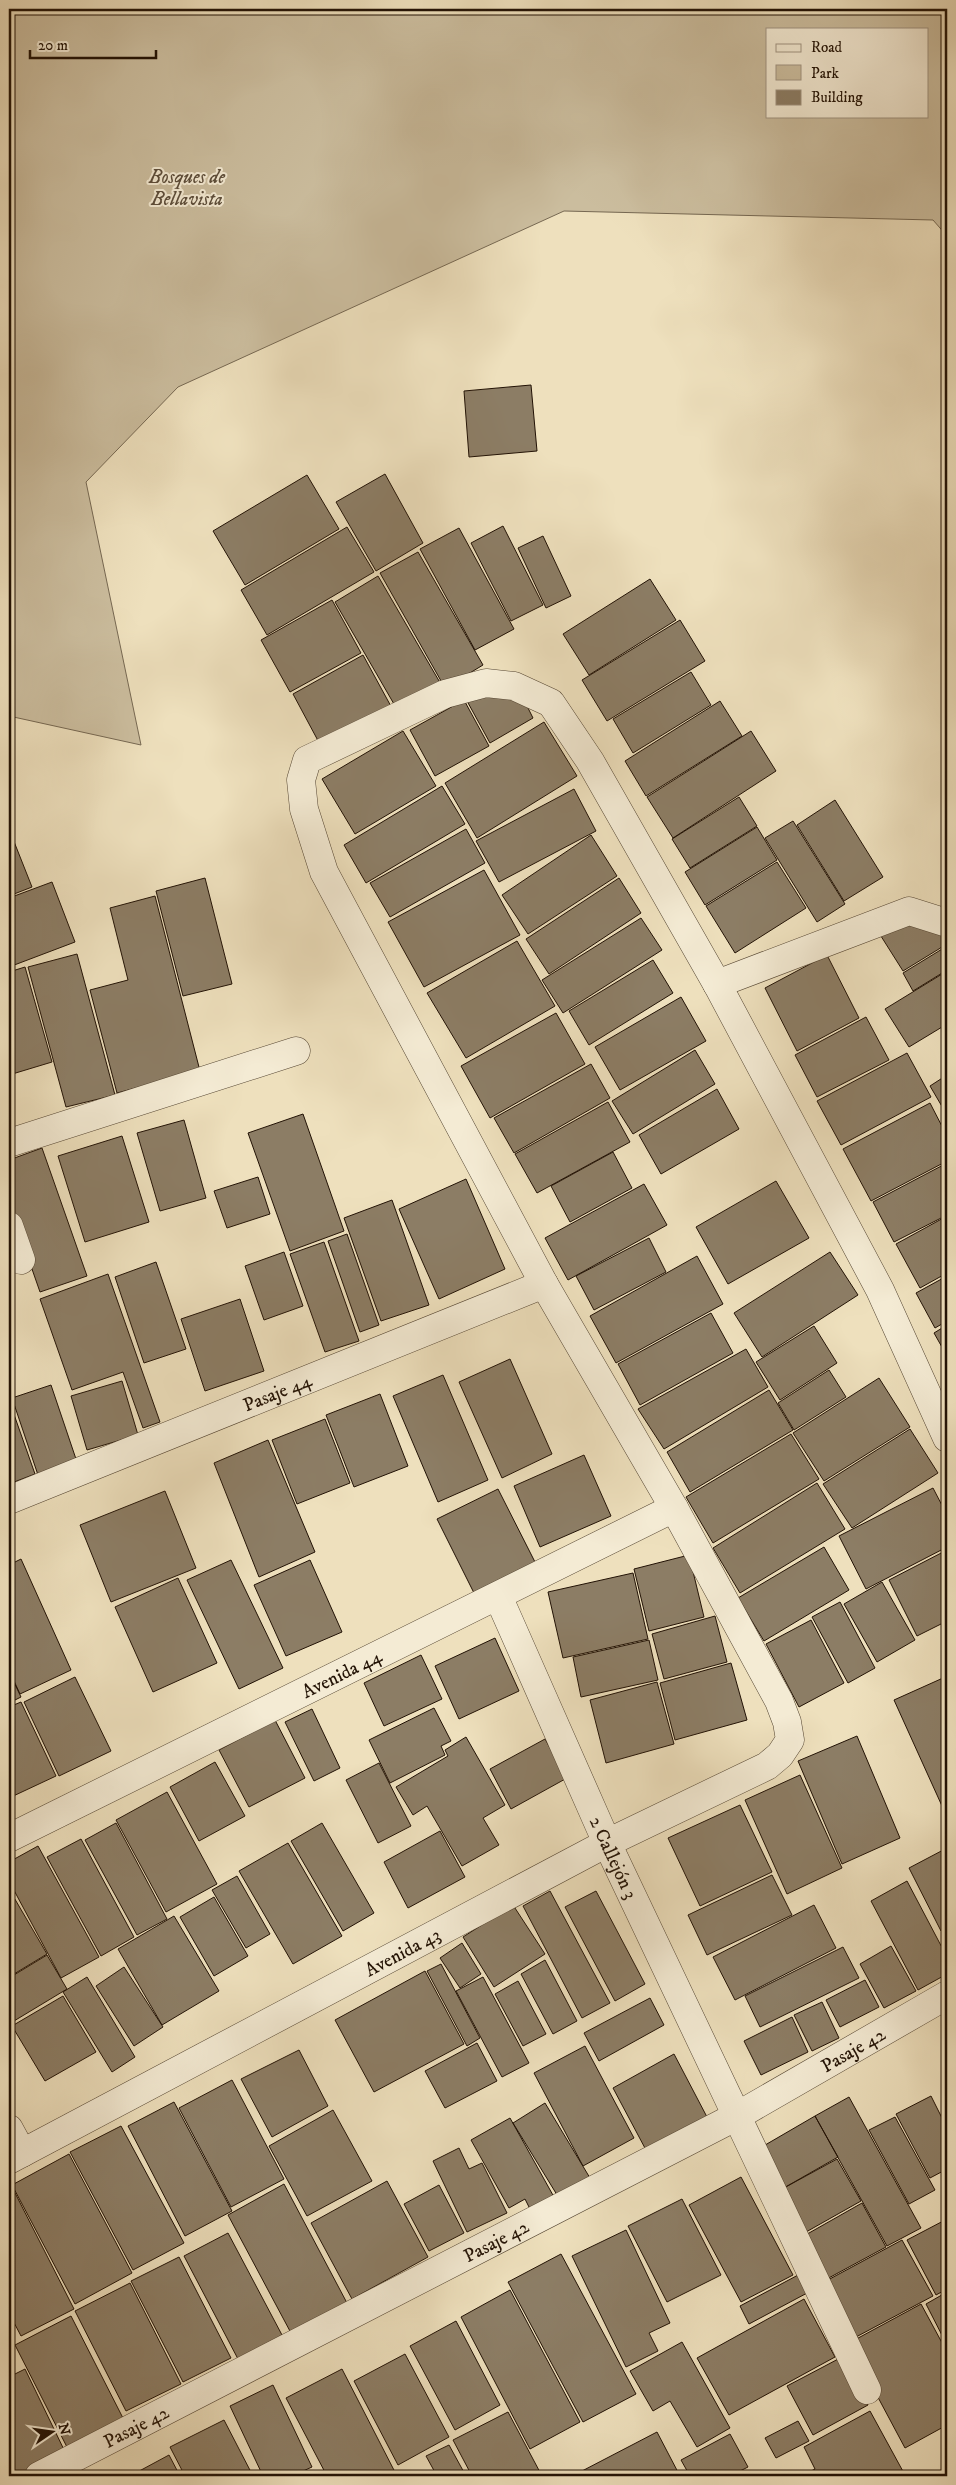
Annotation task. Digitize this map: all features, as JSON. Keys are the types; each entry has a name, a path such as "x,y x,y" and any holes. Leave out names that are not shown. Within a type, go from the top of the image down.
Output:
{"street":[{"path":"674,1508 544,1284 324,872 304,809 301,780 307,760 446,694 486,682 514,686 551,703 590,761 717,984 880,1290 947,1438"},
{"path":"717,984 909,911 947,923"},
{"path":"9,1143 296,1051"},
{"path":"9,1226 21,1260"},
{"name":"Pasaje 44","path":"9,1500 544,1284"},
{"name":"Avenida 44","path":"9,1838 674,1508"},
{"name":"Avenida 43","path":"15,2157 607,1843 766,1766 780,1755 790,1740 787,1722 779,1700 674,1508"},
{"name":"2 Callejón 3","path":"498,1596 607,1843 867,2390"},
{"name":"Pasaje 42","path":"40,2476 736,2116 947,1995"},
{"path":"9,2129 15,2157"}],"green space":[{"name":"Bosques de Bellavista","path":"9,9 947,9 947,236 933,220 564,211 178,387 86,482 141,745 9,716"}],"building":[{"path":"531,385 537,451 469,457 464,391"},
{"path":"385,474 423,543 376,571 336,502"},
{"path":"307,475 339,529 245,585 213,531"},
{"path":"503,526 543,605 511,621 471,543"},
{"path":"347,527 374,572 267,635 241,590"},
{"path":"459,528 514,629 475,650 420,549"},
{"path":"543,536 571,596 546,608 518,548"},
{"path":"418,552 483,665 445,688 380,573"},
{"path":"378,576 442,686 398,711 335,602"},
{"path":"650,579 676,620 589,675 563,634"},
{"path":"332,600 361,653 290,692 261,640"},
{"path":"680,620 705,661 607,721 582,680"},
{"path":"363,655 393,710 323,750 293,694"},
{"path":"691,672 711,705 633,753 613,719"},
{"path":"490,690 525,702 533,718 490,743 467,701"},
{"path":"464,700 489,746 435,776 410,730"},
{"path":"720,701 742,736 646,796 625,761"},
{"path":"544,722 577,776 477,838 445,783"},
{"path":"403,731 436,786 355,834 322,779"},
{"path":"751,731 776,771 673,838 647,797"},
{"path":"442,786 465,824 366,883 344,845"},
{"path":"574,789 596,831 499,882 476,841"},
{"path":"739,797 757,826 690,868 672,839"},
{"path":"835,800 883,877 844,901 797,825"},
{"path":"793,821 845,904 817,922 765,838"},
{"path":"757,827 777,860 705,905 685,872"},
{"path":"466,829 485,863 390,917 370,883"},
{"path":"11,834 32,887 9,896 9,835"},
{"path":"591,835 617,876 528,934 502,895"},
{"path":"777,862 806,908 735,953 706,906"},
{"path":"484,870 520,935 424,987 388,922"},
{"path":"205,878 232,984 183,996 156,891"},
{"path":"619,878 641,913 549,974 526,939"},
{"path":"52,882 75,942 9,967 9,898"},
{"path":"155,896 200,1071 117,1093 90,990 128,980 110,908"},
{"path":"641,918 662,950 563,1013 542,980"},
{"path":"908,919 932,926 947,938 947,944 903,971 879,933"},
{"path":"517,941 555,1006 466,1058 427,993"},
{"path":"947,946 947,970 913,991 903,973"},
{"path":"77,954 115,1095 66,1107 28,967"},
{"path":"827,955 859,1018 797,1051 765,988"},
{"path":"653,960 673,993 589,1045 569,1011"},
{"path":"25,967 52,1062 9,1075 9,972"},
{"path":"947,971 947,1024 909,1047 885,1009"},
{"path":"681,997 706,1041 620,1090 595,1047"},
{"path":"556,1013 585,1064 490,1118 461,1066"},
{"path":"866,1017 889,1060 817,1097 795,1055"},
{"path":"695,1050 715,1084 633,1134 612,1101"},
{"path":"907,1053 931,1097 841,1145 817,1101"},
{"path":"591,1064 610,1098 514,1153 494,1118"},
{"path":"947,1075 947,1115 930,1086"},
{"path":"717,1089 739,1129 661,1174 639,1135"},
{"path":"608,1102 630,1142 537,1193 515,1154"},
{"path":"930,1103 947,1136 947,1161 871,1201 843,1149"},
{"path":"303,1114 344,1231 290,1251 248,1133"},
{"path":"184,1120 206,1198 160,1211 137,1133"},
{"path":"122,1136 149,1222 85,1242 58,1156"},
{"path":"42,1148 87,1276 40,1292 9,1203 9,1160"},
{"path":"613,1152 632,1188 570,1222 551,1186"},
{"path":"947,1163 947,1215 894,1242 873,1202"},
{"path":"258,1177 270,1214 227,1228 214,1191"},
{"path":"466,1179 505,1269 439,1299 399,1209"},
{"path":"776,1181 809,1238 728,1284 696,1227"},
{"path":"644,1184 667,1225 568,1280 545,1238"},
{"path":"392,1200 429,1305 381,1321 344,1218"},
{"path":"947,1216 947,1273 920,1288 896,1244"},
{"path":"347,1234 379,1325 360,1332 328,1241"},
{"path":"649,1238 666,1272 594,1310 576,1276"},
{"path":"324,1242 359,1341 325,1352 290,1254"},
{"path":"284,1252 303,1306 264,1320 245,1266"},
{"path":"830,1252 858,1295 762,1357 734,1313"},
{"path":"697,1256 723,1304 616,1363 590,1316"},
{"path":"156,1262 186,1349 144,1363 115,1277"},
{"path":"108,1274 160,1422 143,1428 123,1372 72,1390 40,1299"},
{"path":"947,1276 947,1321 935,1328 916,1293"},
{"path":"240,1299 264,1371 205,1391 181,1319"},
{"path":"711,1313 733,1353 640,1405 618,1364"},
{"path":"947,1325 947,1356 934,1333"},
{"path":"814,1326 837,1363 780,1400 756,1362"},
{"path":"746,1349 768,1387 664,1449 638,1409"},
{"path":"510,1359 552,1454 502,1478 459,1382"},
{"path":"829,1370 846,1397 794,1430 778,1403"},
{"path":"443,1375 488,1480 438,1502 393,1396"},
{"path":"879,1378 910,1427 824,1481 793,1433"},
{"path":"122,1381 138,1435 87,1450 71,1396"},
{"path":"51,1385 77,1462 38,1475 12,1398"},
{"path":"769,1390 793,1430 690,1492 667,1452"},
{"path":"380,1394 408,1466 354,1487 326,1415"},
{"path":"11,1406 35,1474 9,1484 9,1407"},
{"path":"325,1419 350,1483 297,1504 272,1440"},
{"path":"910,1429 938,1473 852,1528 823,1484"},
{"path":"791,1434 819,1479 713,1543 686,1497"},
{"path":"268,1440 315,1552 259,1577 214,1463"},
{"path":"584,1455 611,1516 540,1547 514,1486"},
{"path":"817,1483 845,1529 740,1593 713,1548"},
{"path":"933,1488 947,1515 947,1547 866,1589 839,1536"},
{"path":"498,1489 535,1562 474,1593 437,1519"},
{"path":"165,1491 196,1568 111,1602 80,1525"},
{"path":"824,1547 849,1590 764,1641 738,1598"},
{"path":"947,1550 947,1621 917,1636 889,1580"},
{"path":"689,1555 704,1617 649,1631 634,1569"},
{"path":"21,1559 71,1670 20,1694 9,1670 9,1565"},
{"path":"231,1560 283,1668 239,1689 187,1580"},
{"path":"310,1560 342,1632 286,1656 254,1585"},
{"path":"633,1573 648,1639 563,1658 548,1592"},
{"path":"178,1578 217,1663 153,1692 115,1607"},
{"path":"882,1582 915,1640 877,1662 844,1604"},
{"path":"840,1602 875,1668 848,1683 812,1617"},
{"path":"715,1616 727,1662 664,1679 652,1634"},
{"path":"811,1620 844,1683 799,1707 766,1644"},
{"path":"495,1638 519,1691 459,1719 435,1666"},
{"path":"649,1640 658,1680 581,1697 573,1657"},
{"path":"421,1655 442,1699 384,1726 364,1683"},
{"path":"731,1663 747,1720 675,1740 660,1683"},
{"path":"9,1672 21,1697 9,1703"},
{"path":"75,1677 111,1751 59,1776 24,1702"},
{"path":"943,1678 947,1688 947,1803 942,1806 894,1700"},
{"path":"657,1682 674,1744 606,1763 590,1700"},
{"path":"21,1702 56,1776 9,1798 9,1707"},
{"path":"434,1708 451,1741 441,1746 445,1755 390,1783 369,1740"},
{"path":"312,1709 340,1768 314,1781 285,1722"},
{"path":"275,1720 305,1778 249,1807 219,1750"},
{"path":"857,1736 900,1838 842,1864 798,1761"},
{"path":"466,1737 505,1805 483,1818 499,1845 462,1866 427,1806 413,1815 396,1787 448,1756 445,1750"},
{"path":"545,1739 567,1778 511,1809 490,1769"},
{"path":"215,1762 245,1816 199,1841 170,1787"},
{"path":"379,1763 411,1826 378,1843 346,1780"},
{"path":"800,1775 842,1868 787,1894 745,1800"},
{"path":"167,1792 217,1884 166,1912 116,1820"},
{"path":"740,1805 772,1872 700,1906 668,1838"},
{"path":"116,1823 167,1919 137,1935 85,1840"},
{"path":"322,1823 374,1913 343,1931 291,1841"},
{"path":"440,1831 465,1877 408,1908 384,1862"},
{"path":"81,1839 134,1937 101,1956 47,1857"},
{"path":"288,1843 342,1936 293,1964 239,1871"},
{"path":"38,1846 99,1957 61,1978 9,1881 9,1862"},
{"path":"947,1848 947,1928 941,1931 909,1868"},
{"path":"772,1875 792,1915 707,1955 688,1915"},
{"path":"237,1876 270,1934 246,1948 212,1890"},
{"path":"907,1881 947,1957 947,1974 918,1990 871,1901"},
{"path":"9,1889 47,1954 9,1977"},
{"path":"550,1891 610,2003 582,2018 523,1906"},
{"path":"596,1891 645,1984 615,2001 565,1907"},
{"path":"214,1897 248,1956 214,1976 180,1917"},
{"path":"513,1905 545,1954 494,1987 463,1937"},
{"path":"814,1905 836,1948 735,2000 713,1957"},
{"path":"174,1916 219,1991 162,2025 118,1949"},
{"path":"462,1943 481,1974 460,1988 440,1958"},
{"path":"891,1946 916,1991 884,2008 860,1964"},
{"path":"843,1947 859,1978 760,2027 745,1996"},
{"path":"47,1955 67,1989 9,2024 9,1978"},
{"path":"545,1960 577,2021 553,2034 521,1974"},
{"path":"441,1964 480,2038 467,2046 427,1971"},
{"path":"124,1967 163,2027 134,2046 96,1986"},
{"path":"425,1971 464,2044 374,2092 335,2020"},
{"path":"87,1977 135,2057 112,2072 63,1992"},
{"path":"483,1977 529,2063 502,2077 456,1991"},
{"path":"865,1980 879,2007 840,2027 826,2000"},
{"path":"518,1981 546,2034 523,2046 495,1994"},
{"path":"63,1996 96,2052 45,2081 12,2026"},
{"path":"650,1998 664,2025 599,2061 584,2033"},
{"path":"822,2002 839,2038 812,2051 794,2015"},
{"path":"792,2017 808,2052 761,2075 744,2041"},
{"path":"477,2043 497,2081 445,2108 425,2071"},
{"path":"585,2046 634,2138 583,2166 534,2073"},
{"path":"299,2050 328,2106 272,2137 241,2079"},
{"path":"674,2054 707,2117 646,2150 613,2088"},
{"path":"232,2080 284,2179 231,2207 179,2108"},
{"path":"931,2096 947,2128 947,2169 930,2178 896,2114"},
{"path":"849,2097 921,2228 887,2246 815,2116"},
{"path":"174,2102 232,2211 185,2236 128,2126"},
{"path":"545,2103 593,2183 562,2203 513,2123"},
{"path":"333,2110 372,2181 307,2216 269,2146"},
{"path":"815,2116 838,2157 782,2189 760,2148"},
{"path":"895,2117 935,2190 909,2204 869,2130"},
{"path":"510,2118 554,2197 531,2211 525,2199 509,2208 471,2140"},
{"path":"121,2126 184,2243 133,2270 70,2152"},
{"path":"459,2148 469,2169 482,2163 507,2213 467,2232 433,2161"},
{"path":"69,2154 132,2273 75,2304 12,2185"},
{"path":"837,2159 861,2201 806,2232 782,2189"},
{"path":"741,2177 793,2275 741,2302 689,2205"},
{"path":"387,2181 428,2257 352,2299 311,2223"},
{"path":"284,2184 347,2303 291,2333 228,2215"},
{"path":"439,2185 464,2233 429,2251 404,2204"},
{"path":"12,2187 74,2309 21,2336 9,2313 9,2189"},
{"path":"682,2199 721,2275 667,2302 628,2226"},
{"path":"862,2203 886,2247 825,2280 802,2237"},
{"path":"947,2219 947,2289 936,2295 907,2240"},
{"path":"626,2230 670,2323 649,2333 658,2351 626,2367 572,2256"},
{"path":"228,2233 282,2335 238,2359 184,2256"},
{"path":"902,2240 933,2296 856,2337 826,2281"},
{"path":"561,2254 636,2394 583,2422 508,2282"},
{"path":"179,2257 231,2358 183,2382 131,2281"},
{"path":"800,2274 809,2292 749,2324 740,2306"},
{"path":"130,2283 181,2384 126,2411 75,2311"},
{"path":"510,2290 580,2422 530,2449 461,2317"},
{"path":"947,2292 947,2345 926,2304"},
{"path":"804,2299 835,2357 729,2415 697,2358"},
{"path":"921,2304 947,2352 947,2425 905,2448 849,2343"},
{"path":"71,2316 125,2422 69,2451 15,2345"},
{"path":"456,2321 500,2405 455,2430 410,2346"},
{"path":"682,2342 730,2428 697,2447 670,2401 653,2411 630,2371"},
{"path":"405,2354 449,2437 398,2465 354,2381"},
{"path":"842,2357 868,2405 813,2435 787,2386"},
{"path":"25,2369 67,2456 24,2476 16,2476 9,2461 9,2377"},
{"path":"342,2369 397,2476 327,2476 286,2398"},
{"path":"273,2385 312,2467 292,2476 263,2476 230,2406"},
{"path":"870,2411 905,2475 801,2476 815,2469 804,2447"},
{"path":"508,2412 542,2476 472,2476 453,2440"},
{"path":"224,2420 253,2476 185,2476 170,2447"},
{"path":"798,2421 809,2441 776,2458 765,2438"},
{"path":"657,2432 680,2476 585,2476 582,2471"},
{"path":"730,2434 748,2467 730,2476 690,2476 681,2460"},
{"path":"449,2445 466,2476 437,2476 426,2456"},
{"path":"169,2455 180,2476 130,2476"}]}
